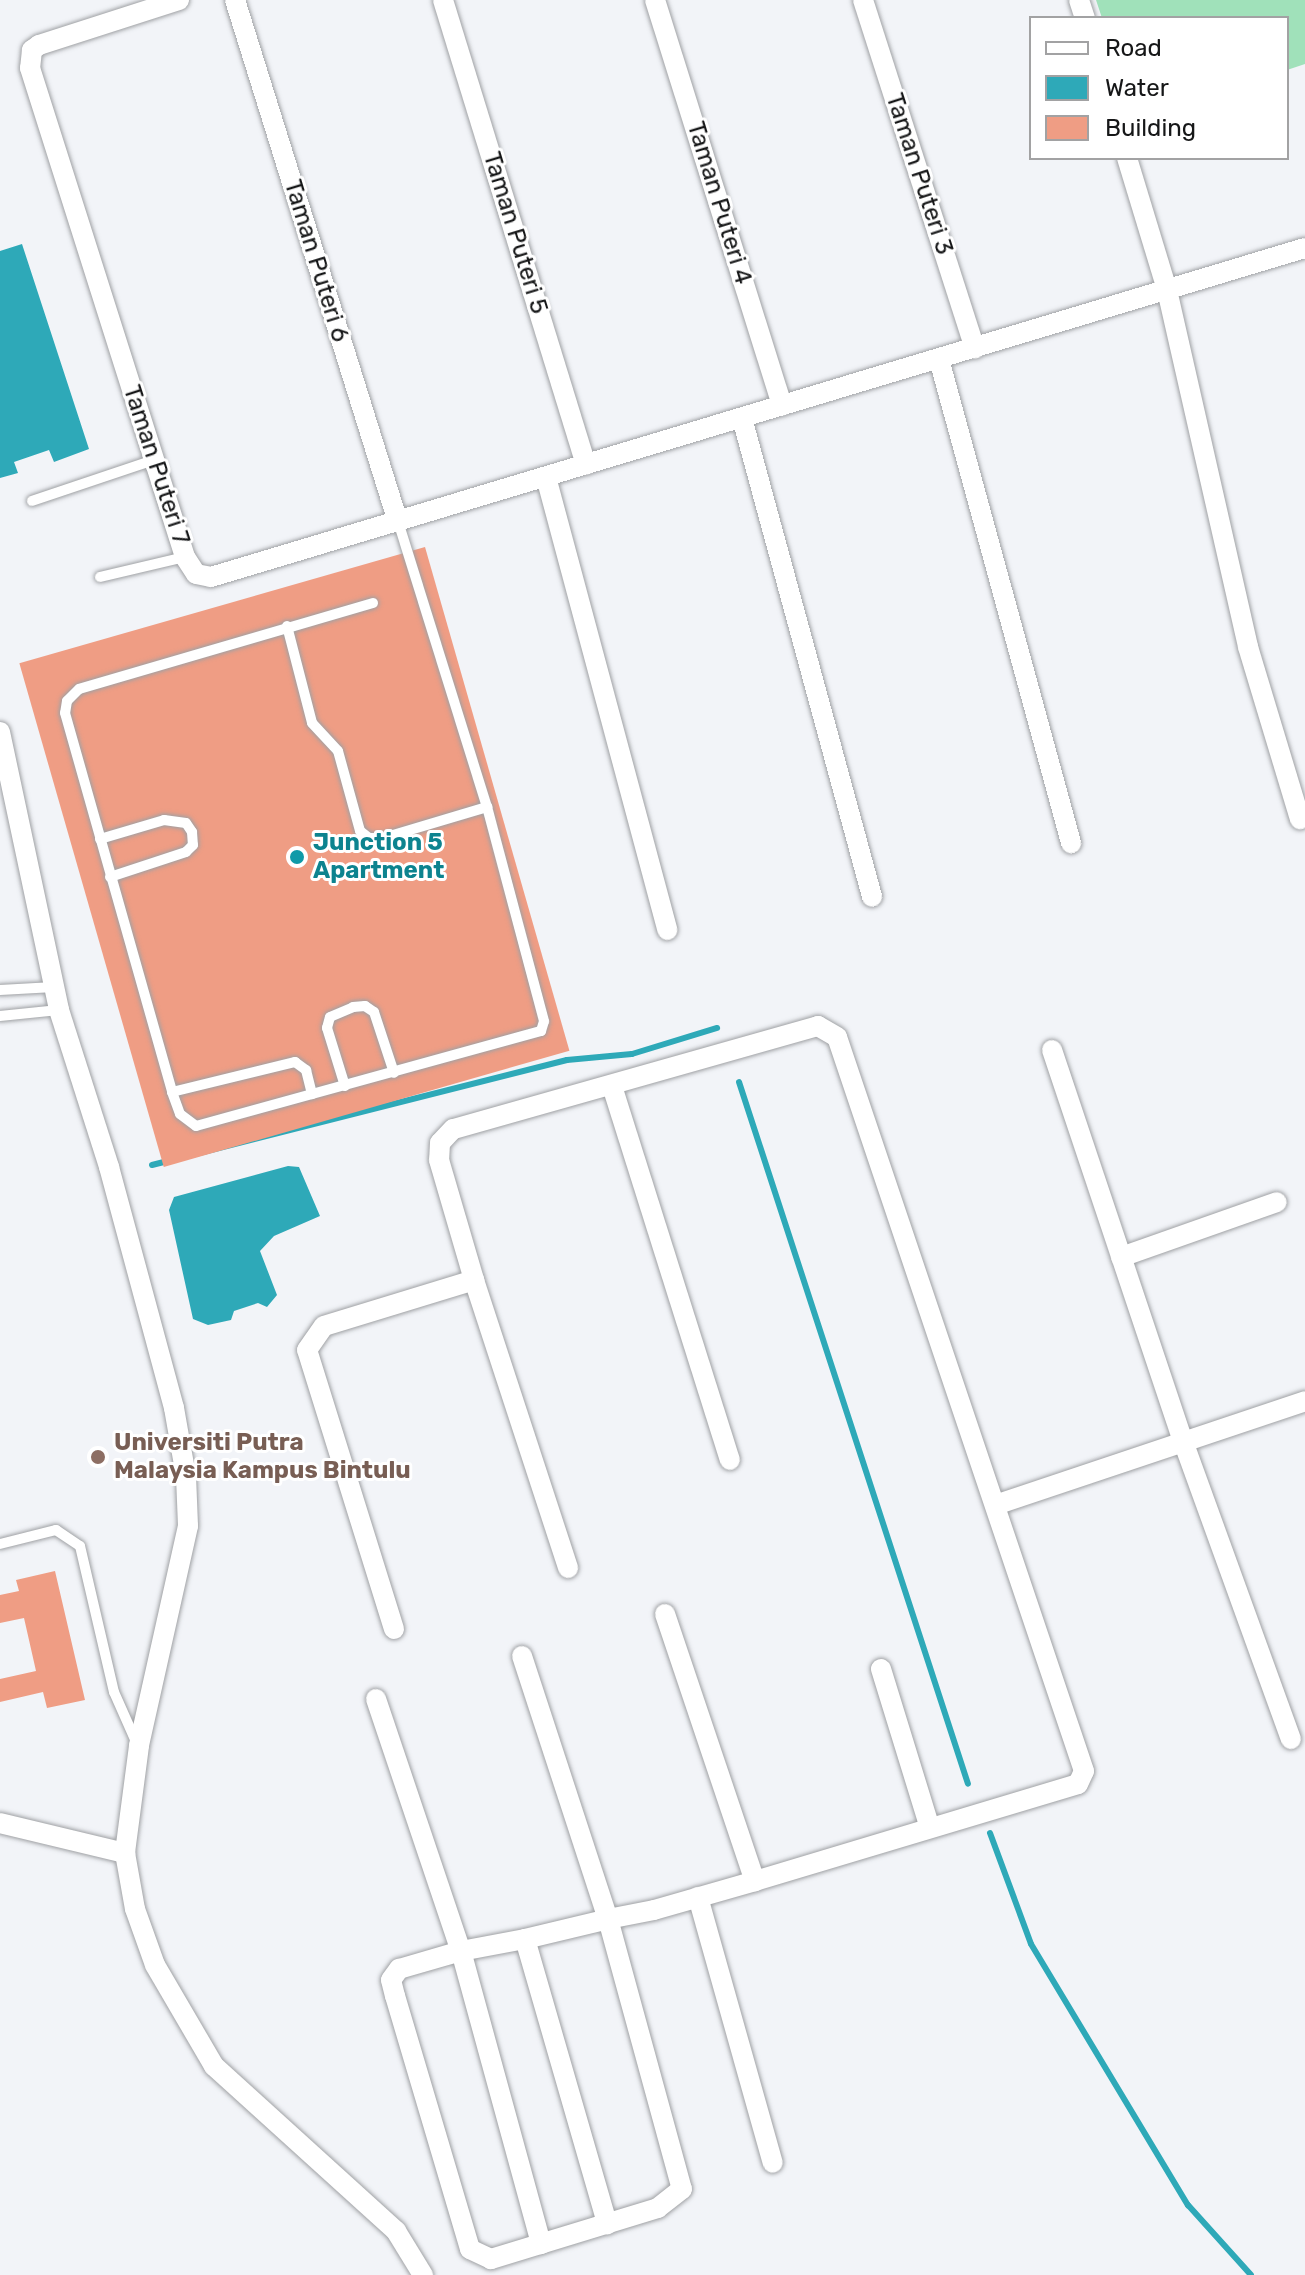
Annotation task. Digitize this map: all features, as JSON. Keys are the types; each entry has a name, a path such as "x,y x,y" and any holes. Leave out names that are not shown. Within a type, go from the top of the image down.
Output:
{"street":[{"name":"Taman Puteri 7","path":"179,0 39,45 32,50 30,68 185,557 196,574 211,577 1305,248"},
{"name":"Taman Puteri 6","path":"235,0 398,522"},
{"name":"Taman Puteri 5","path":"443,0 586,465"},
{"name":"Taman Puteri 4","path":"655,0 782,406"},
{"name":"Taman Puteri 3","path":"863,0 975,348"},
{"path":"1128,160 1167,290 1248,647 1303,824"},
{"path":"939,359 1071,843"},
{"path":"742,418 872,897"},
{"path":"546,477 667,930"},
{"path":"0,732 59,1010 109,1167 174,1408 186,1476 188,1526 139,1746 125,1853 135,1909 155,1965 214,2066 396,2231 423,2275"},
{"path":"522,1656 608,1919 682,2189 658,2208 491,2259 470,2249 395,1996 391,1980 399,1969 461,1951 525,1939 608,1919 698,1897 755,1881 1078,1784 1084,1771 998,1504 837,1037 818,1026 786,1031 612,1086 453,1129 440,1143 439,1160 474,1280 568,1568"},
{"path":"1052,1050 1183,1441 1291,1739"},
{"path":"612,1086 730,1460"},
{"path":"1121,1257 1277,1202"},
{"path":"394,1629 307,1350 324,1326 474,1280"},
{"path":"998,1504 1305,1401"},
{"path":"665,1614 755,1881"},
{"path":"881,1669 930,1828"},
{"path":"376,1699 461,1951 541,2244"},
{"path":"0,1823 125,1853"},
{"path":"698,1897 773,2163"},
{"path":"525,1939 607,2224"}],"lane":[{"path":"32,501 154,460"},
{"path":"373,603 79,689 67,701 65,713 172,1092 180,1114 196,1126 541,1031 544,1021 487,807 398,522"},
{"path":"100,577 185,557"},
{"path":"287,626 312,723 338,751 360,831 369,838 383,838 487,807"},
{"path":"100,839 164,820 186,823 192,832 193,845 186,852 110,877"},
{"path":"0,990 54,987"},
{"path":"345,1086 327,1028 330,1017 353,1007 365,1006 374,1012 394,1073"},
{"path":"0,1016 59,1010"},
{"path":"172,1092 295,1062 306,1070 312,1094"},
{"path":"0,1544 56,1530 80,1546 114,1692 139,1746"}],"green space":[{"path":"1096,0 1305,0 1305,64 1289,69 1289,16 1101,16"}],"water":[{"path":"22,244 89,449 54,462 49,450 14,462 18,473 0,478 0,251"},
{"path":"288,1166 299,1167 320,1216 274,1236 260,1251 277,1295 267,1307 258,1303 234,1311 231,1320 208,1325 193,1319 169,1210 174,1197"}],"building":[{"name":"Junction 5 Apartment","path":"425,547 569,1051 164,1167 19,663"},
{"path":"55,1571 85,1700 47,1708 43,1692 0,1702 0,1679 36,1671 24,1618 0,1623 0,1595 19,1591 16,1580"}],"waterway":[{"path":"152,1165 567,1060 632,1054 717,1028"},
{"path":"739,1082 968,1784"},
{"path":"990,1833 1031,1944 1188,2205 1251,2275"}],"place":[{"name":"Junction 5 Apartment","path":"297,857"},
{"name":"Universiti Putra Malaysia Kampus Bintulu","path":"98,1457"}]}
